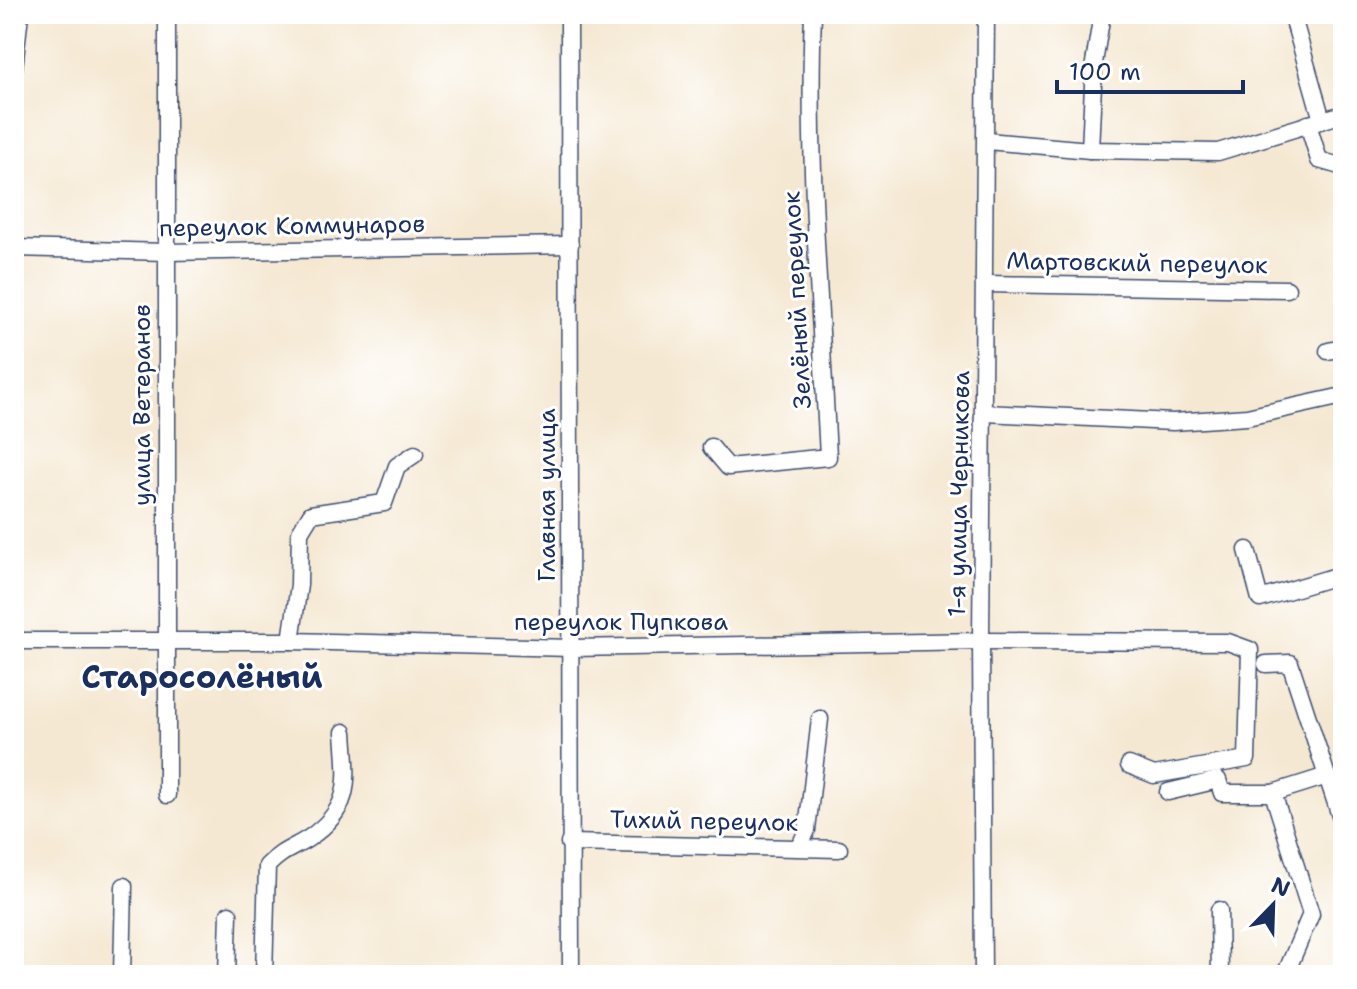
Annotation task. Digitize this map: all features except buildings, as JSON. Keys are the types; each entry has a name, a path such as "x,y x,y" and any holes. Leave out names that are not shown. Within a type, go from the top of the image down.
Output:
{"street":[{"path":"14,68 20,14"},
{"name":"улица Ветеранов","path":"167,14 167,795"},
{"name":"Главная улица","path":"569,14 571,975"},
{"name":"Зелёный переулок","path":"711,447 728,467 828,457 823,336 817,293 810,70 813,14"},
{"name":"1-я улица Черникова","path":"983,975 981,641 986,14"},
{"path":"1090,150 1094,63 1102,14"},
{"path":"1292,14 1315,122 1319,160 1343,167"},
{"path":"987,141 1090,150 1218,152 1343,114"},
{"name":"переулок Коммунаров","path":"14,248 166,252 570,245"},
{"name":"Мартовский переулок","path":"986,284 1287,289"},
{"path":"985,413 1173,422 1247,417 1343,396"},
{"path":"291,641 300,532 311,514 384,503 397,466 415,454"},
{"path":"1247,550 1260,599 1343,574"},
{"name":"переулок Пупкова","path":"14,641 291,641 572,648 981,641 1228,642 1250,650 1247,759 1154,775 1129,765"},
{"path":"1266,664 1290,663 1343,825"},
{"path":"800,846 807,830 820,719"},
{"path":"264,975 267,866 284,848 306,840 332,821 347,792 344,732"},
{"path":"1168,792 1218,780 1222,793 1273,793 1327,776"},
{"path":"1273,793 1311,914 1285,975"},
{"name":"Тихий переулок","path":"569,843 839,849"},
{"path":"122,975 124,886"},
{"path":"1219,910 1220,975"},
{"path":"227,975 229,914"}],"district":[{"name":"Староcолёный","path":"202,676"}]}
